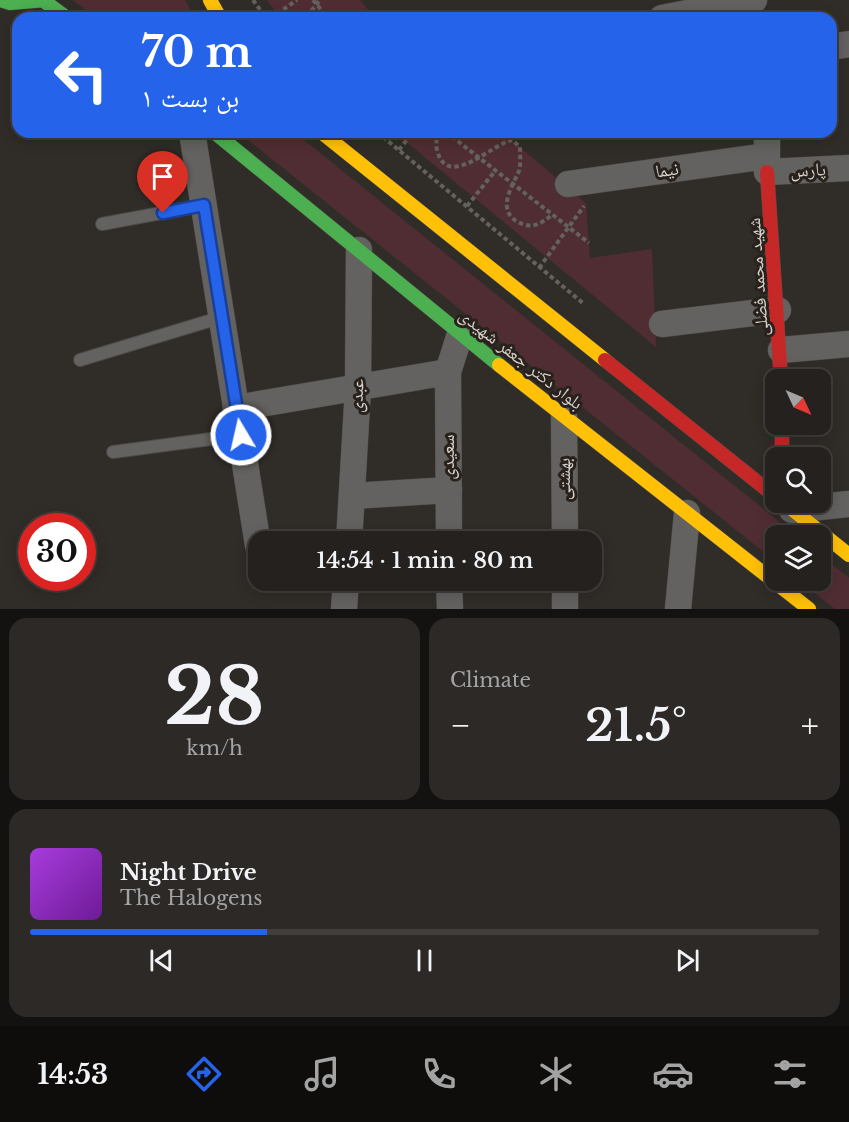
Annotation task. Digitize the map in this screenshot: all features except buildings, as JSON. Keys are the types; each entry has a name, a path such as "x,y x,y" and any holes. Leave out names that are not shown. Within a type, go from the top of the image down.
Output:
{"main road":[{"path":"0,0 10,3 45,0 60,12"},
{"name":"بلوار دکتر جعفر شهیدی","path":"221,138 460,334 809,609"},
{"path":"328,138 765,488"},
{"name":"شهید محمد فضلی","path":"767,153 781,369"},
{"path":"796,513 849,555"}],"street":[{"path":"693,12 754,0"},
{"path":"193,138 256,531"},
{"name":"پارس","path":"767,153 849,168"},
{"name":"نیما","path":"568,184 767,153"},
{"name":"عبدی","path":"350,531 358,388 359,250"},
{"path":"662,324 778,310"},
{"name":"سعیدی","path":"449,531 448,372 460,334"},
{"path":"781,350 849,344"},
{"path":"236,408 448,372"},
{"name":"بهشتی","path":"564,416 565,531"},
{"path":"352,496 448,490"},
{"path":"831,504 849,504"},
{"path":"678,609 687,513"},
{"path":"344,609 345,591"},
{"path":"449,591 450,609"},
{"path":"565,591 565,609"}],"lane":[{"path":"102,224 204,205"},
{"path":"80,360 222,316"},
{"path":"113,452 241,435"}],"path":[{"path":"280,12 297,0"},
{"path":"315,2 320,0"},
{"path":"384,138 585,305"},
{"path":"398,150 408,138"},
{"path":"438,138 436,147 439,157 447,165 458,167 470,164 500,143 512,140 520,147 520,164 507,198 508,209 514,219 525,226 537,226 552,215"},
{"path":"453,138 589,243"},
{"path":"466,206 495,171"},
{"path":"521,292 586,203"}],"shaded area":[{"path":"73,0 185,0 192,12 88,12"},
{"path":"267,0 360,0 370,12 276,12"},
{"path":"246,138 301,138 765,510 765,513 769,513 784,525 765,525 765,553"},
{"path":"401,138 509,138 586,203 590,258 652,249 656,347"},
{"path":"831,563 849,578 849,609 835,609 812,591 831,591"}],"traffic: fast":[{"path":"0,0 10,3 46,0"},
{"path":"44,1 59,12"},
{"path":"221,138 499,365"}],"traffic: slow":[{"path":"210,0 217,12"},
{"path":"328,138 605,360"},
{"path":"499,365 809,609"},
{"path":"797,513 849,555"}],"traffic: jam":[{"path":"767,172 780,369"},
{"path":"605,360 765,488"},
{"path":"782,435 782,447"}],"route":[{"path":"163,213 204,205 241,435"}]}
